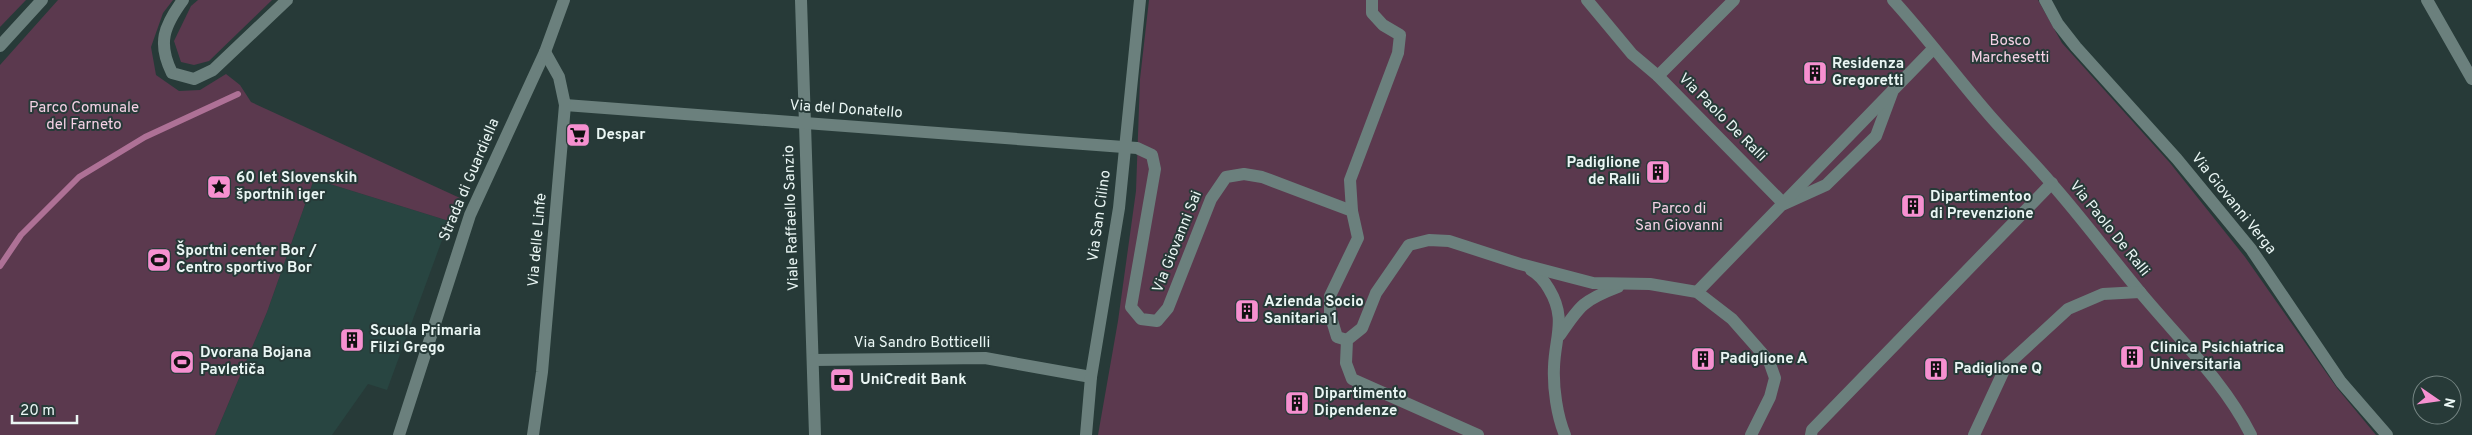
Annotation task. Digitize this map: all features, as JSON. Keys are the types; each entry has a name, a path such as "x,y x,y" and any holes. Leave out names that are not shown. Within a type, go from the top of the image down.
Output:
{"street":[{"path":"0,46 42,0"},
{"path":"183,0 171,16 164,36 164,57 172,73 194,78 213,70 287,0"},
{"name":"Strada di Guardiella","path":"399,435 470,215 545,52 564,0"},
{"name":"Viale Raffaello Sanzio","path":"801,0 815,435"},
{"name":"Via San Cilino","path":"1086,435 1090,377 1119,208 1140,0"},
{"path":"1348,340 1337,338 1330,314 1330,296 1358,238 1352,211 1350,180 1398,53 1400,35 1383,25 1372,13 1372,0"},
{"name":"Via Paolo De Ralli","path":"1587,0 1632,54 1658,76 1784,204"},
{"name":"Via Paolo De Ralli","path":"1658,76 1734,0"},
{"name":"Via Paolo De Ralli","path":"1893,0 1920,29 1934,49 2005,134 2052,184 2140,292 2209,371 2244,420 2251,435"},
{"name":"Via Giovanni Verga","path":"2046,0 2058,24 2076,47 2177,159 2251,249 2341,382 2387,435"},
{"path":"2427,0 2472,79"},
{"path":"1697,292 1934,49"},
{"name":"Via delle Linfe","path":"533,435 542,372 566,105 560,77 545,52"},
{"path":"1784,204 1826,185 1876,136 1892,92"},
{"name":"Via del Donatello","path":"566,105 1124,146"},
{"name":"Via Giovanni Sai","path":"1124,146 1137,148 1152,156 1154,169 1132,308 1141,319 1157,321 1168,308 1211,199 1226,177 1244,174 1262,177 1352,211"},
{"path":"1811,435 1812,430 1876,362 2052,184"},
{"path":"1478,435 1352,379 1346,363 1348,340 1362,328 1376,293 1409,245 1430,240 1449,241 1520,264 1593,283 1650,284 1697,292 1732,319 1769,361 1775,378 1770,397 1751,435"},
{"path":"1520,264 1536,273 1557,303 1560,319 1554,367 1563,430 1552,435"},
{"path":"1559,336 1579,307 1597,295 1625,285"},
{"path":"1974,435 2006,366 2068,309 2104,294 2140,292"},
{"name":"Via Sandro Botticelli","path":"813,360 985,358 1090,377"},
{"path":"1742,435 1759,418"}],"shaded area":[{"path":"314,179 449,221 387,390 368,384 332,435 215,435 267,312"}],"green space":[{"path":"0,0 26,0 0,27"},
{"name":"Športni center Bor / Centro sportivo Bor","path":"58,0 173,0 163,13 151,47 156,75 179,91 200,90 226,74 240,85 251,102 460,198 449,221 314,179 267,312 215,435 0,435 0,65"},
{"path":"198,0 272,0 209,61 194,65 181,62 174,41 191,6"},
{"name":"Parco di San Giovanni","path":"1149,0 2038,0 2062,43 2170,163 2245,257 2337,388 2376,435 1098,435 1118,321 1136,191 1140,79"}],"waterway":[{"path":"0,266 21,235 79,177 145,137 238,94"}],"place":[{"name":"Residenza Gregoretti","path":"1815,73"},
{"name":"Despar","path":"578,135"},
{"name":"Padiglione de Ralli","path":"1658,172"},
{"name":"60 let Slovenskih športnih iger","path":"219,187"},
{"name":"Dipartimentoo di Prevenzione","path":"1913,206"},
{"name":"Športni center Bor / Centro sportivo Bor","path":"159,260"},
{"name":"Azienda Socio Sanitaria 1","path":"1247,311"},
{"name":"Scuola Primaria Filzi Grego","path":"352,340"},
{"name":"Clinica Psichiatrica Universitaria","path":"2132,357"},
{"name":"Padiglione A","path":"1703,359"},
{"name":"Dvorana Bojana Pavletiča","path":"182,362"},
{"name":"Padiglione Q","path":"1936,369"},
{"name":"UniCredit Bank","path":"842,380"},
{"name":"Dipartimento Dipendenze","path":"1297,403"}],"park label":[{"name":"Bosco Marchesetti","path":"2010,50"},
{"name":"Parco Comunale del Farneto","path":"84,116"}]}
